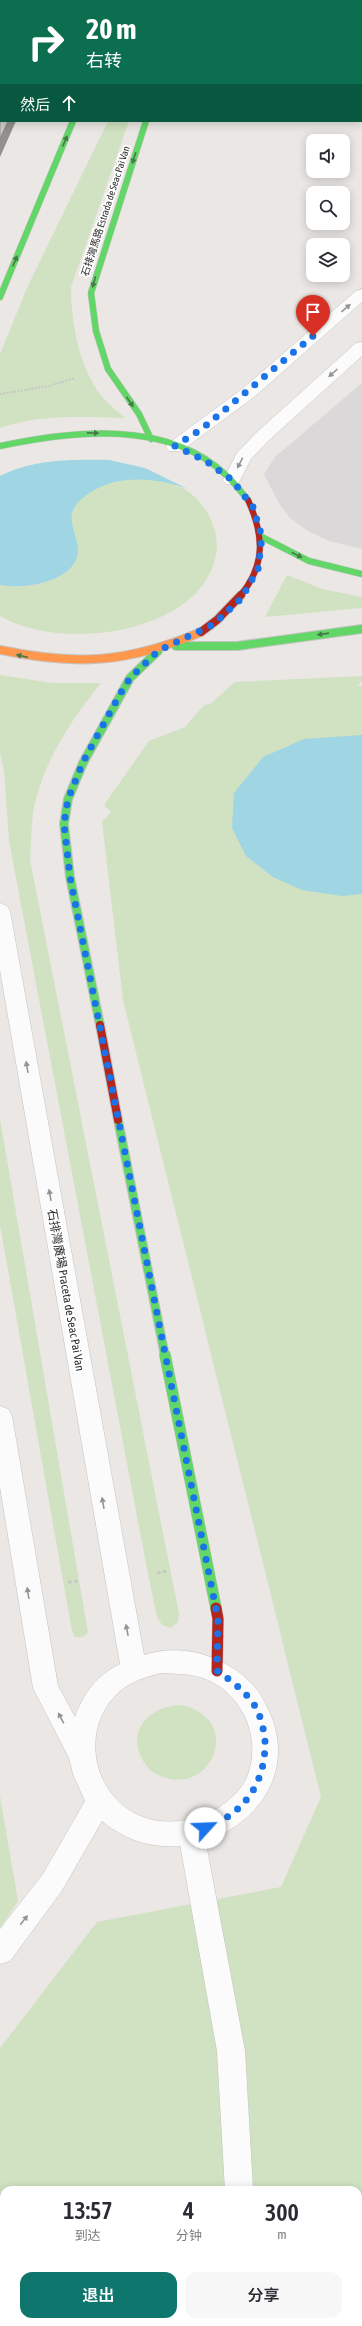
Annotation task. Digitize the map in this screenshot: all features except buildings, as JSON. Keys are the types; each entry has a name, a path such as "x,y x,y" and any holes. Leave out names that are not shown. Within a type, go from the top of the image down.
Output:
{"main road":[{"path":"0,297 73,122"},
{"name":"石排灣馬路 Estrada de Seac Pai Van","path":"146,122 91,293 96,331 108,369 139,414 151,439"},
{"path":"0,446 37,436 75,432 114,433 151,439 175,446 206,461 232,480 253,507 262,537 258,569 241,599 212,625 172,646 158,651 114,660 68,662 24,657 0,650"},
{"path":"262,537 309,560 362,574"},
{"path":"172,646 237,646 362,629"},
{"path":"158,651 130,678 95,739 68,799 64,824 72,885 218,1619 217,1671"}],"street":[{"path":"175,446 203,428 248,393 362,294"},
{"path":"232,480 243,457 262,437 362,347"},
{"name":"石排灣廣場 Praceta de Seac Pai Van","path":"0,912 115,1569 134,1669"},
{"path":"0,1416 28,1595 46,1688 80,1752 85,1778 99,1801 125,1822 157,1834 192,1833 218,1823 241,1806 257,1785 265,1759 264,1732 256,1708 239,1687 217,1671 190,1662 162,1661 134,1669 112,1682 93,1702 83,1726 80,1752"},
{"path":"0,1951 52,1883 99,1801"},
{"path":"192,1833 231,2051 239,2186"}],"path":[{"path":"0,394 49,386 108,369"}],"shaded area":[{"path":"362,383 362,549 329,541 308,531 290,518 278,502 264,474 275,457"}],"green space":[{"path":"108,122 129,122 71,287 72,314 80,354 90,378 97,390 110,405 125,418 46,418 30,420 0,428 0,354 27,288"},
{"path":"129,479 154,480 176,485 194,496 202,505 213,525 217,543 215,561 202,586 184,603 161,617 135,626 107,632 78,634 49,632 23,626 0,616 0,585 34,585 52,579 66,570 69,566 78,552 72,515 80,500 94,489 103,485"},
{"path":"287,575 322,589 362,597 362,608 265,617"},
{"path":"0,675 52,683 101,683 78,713 58,744 43,778 33,814 30,860 179,1614 178,1622 171,1628 162,1625 157,1617 148,1574 9,841 4,771 0,753"},
{"path":"362,676 362,681 358,686 362,686 362,2186 0,2186 0,2048 97,1922 281,1887 321,1797 123,1000 102,822 111,812 104,805 149,741 185,727 204,705 210,704 235,682"},
{"path":"0,1119 88,1633 83,1637 75,1637 72,1631 0,1225"},
{"path":"180,1705 199,1712 211,1723 216,1737 215,1751 208,1764 197,1774 183,1779 166,1778 153,1772 146,1765 140,1754 137,1743 138,1733 142,1724 148,1717 157,1711"},
{"path":"0,1796 18,1901 0,1928"}],"water":[{"path":"68,460 109,460 145,468 188,489 151,480 126,480 102,486 82,499 73,510 72,523 78,550 76,561 69,570 59,576 34,585 0,585 0,476 12,470 39,463"},
{"path":"362,735 362,894 342,896 302,890 273,877 246,856 232,828 234,793 263,757 304,739"}],"traffic: fast":[{"path":"0,297 73,122"},
{"path":"146,122 91,293 96,331 108,369 139,414 151,439"},
{"path":"0,446 32,439 100,433 134,436 168,443 198,455 225,474 248,500"},
{"path":"262,537 309,561 362,574"},
{"path":"176,646 237,646 362,629"},
{"path":"100,1025 70,877 64,824 68,799 83,763 130,678 158,651"},
{"path":"118,1120 216,1608"}],"traffic: slow":[{"path":"0,650 53,659 102,660 127,657 151,651 176,643 201,632"}],"traffic: jam":[{"path":"201,632 232,606 254,575 259,557 261,539 257,520 248,500"},
{"path":"100,1025 118,1120"},
{"path":"216,1608 218,1619 217,1671"}],"route":[{"path":"205,1828 218,1823 241,1806 257,1785 265,1759 264,1732 256,1708 239,1687 217,1671 218,1619 70,877 64,824 68,799 83,762 113,705 130,678 158,651 172,646 212,625 241,599 258,569 262,537 253,507 232,480 206,461 175,446 203,428 248,393 313,336"}]}
